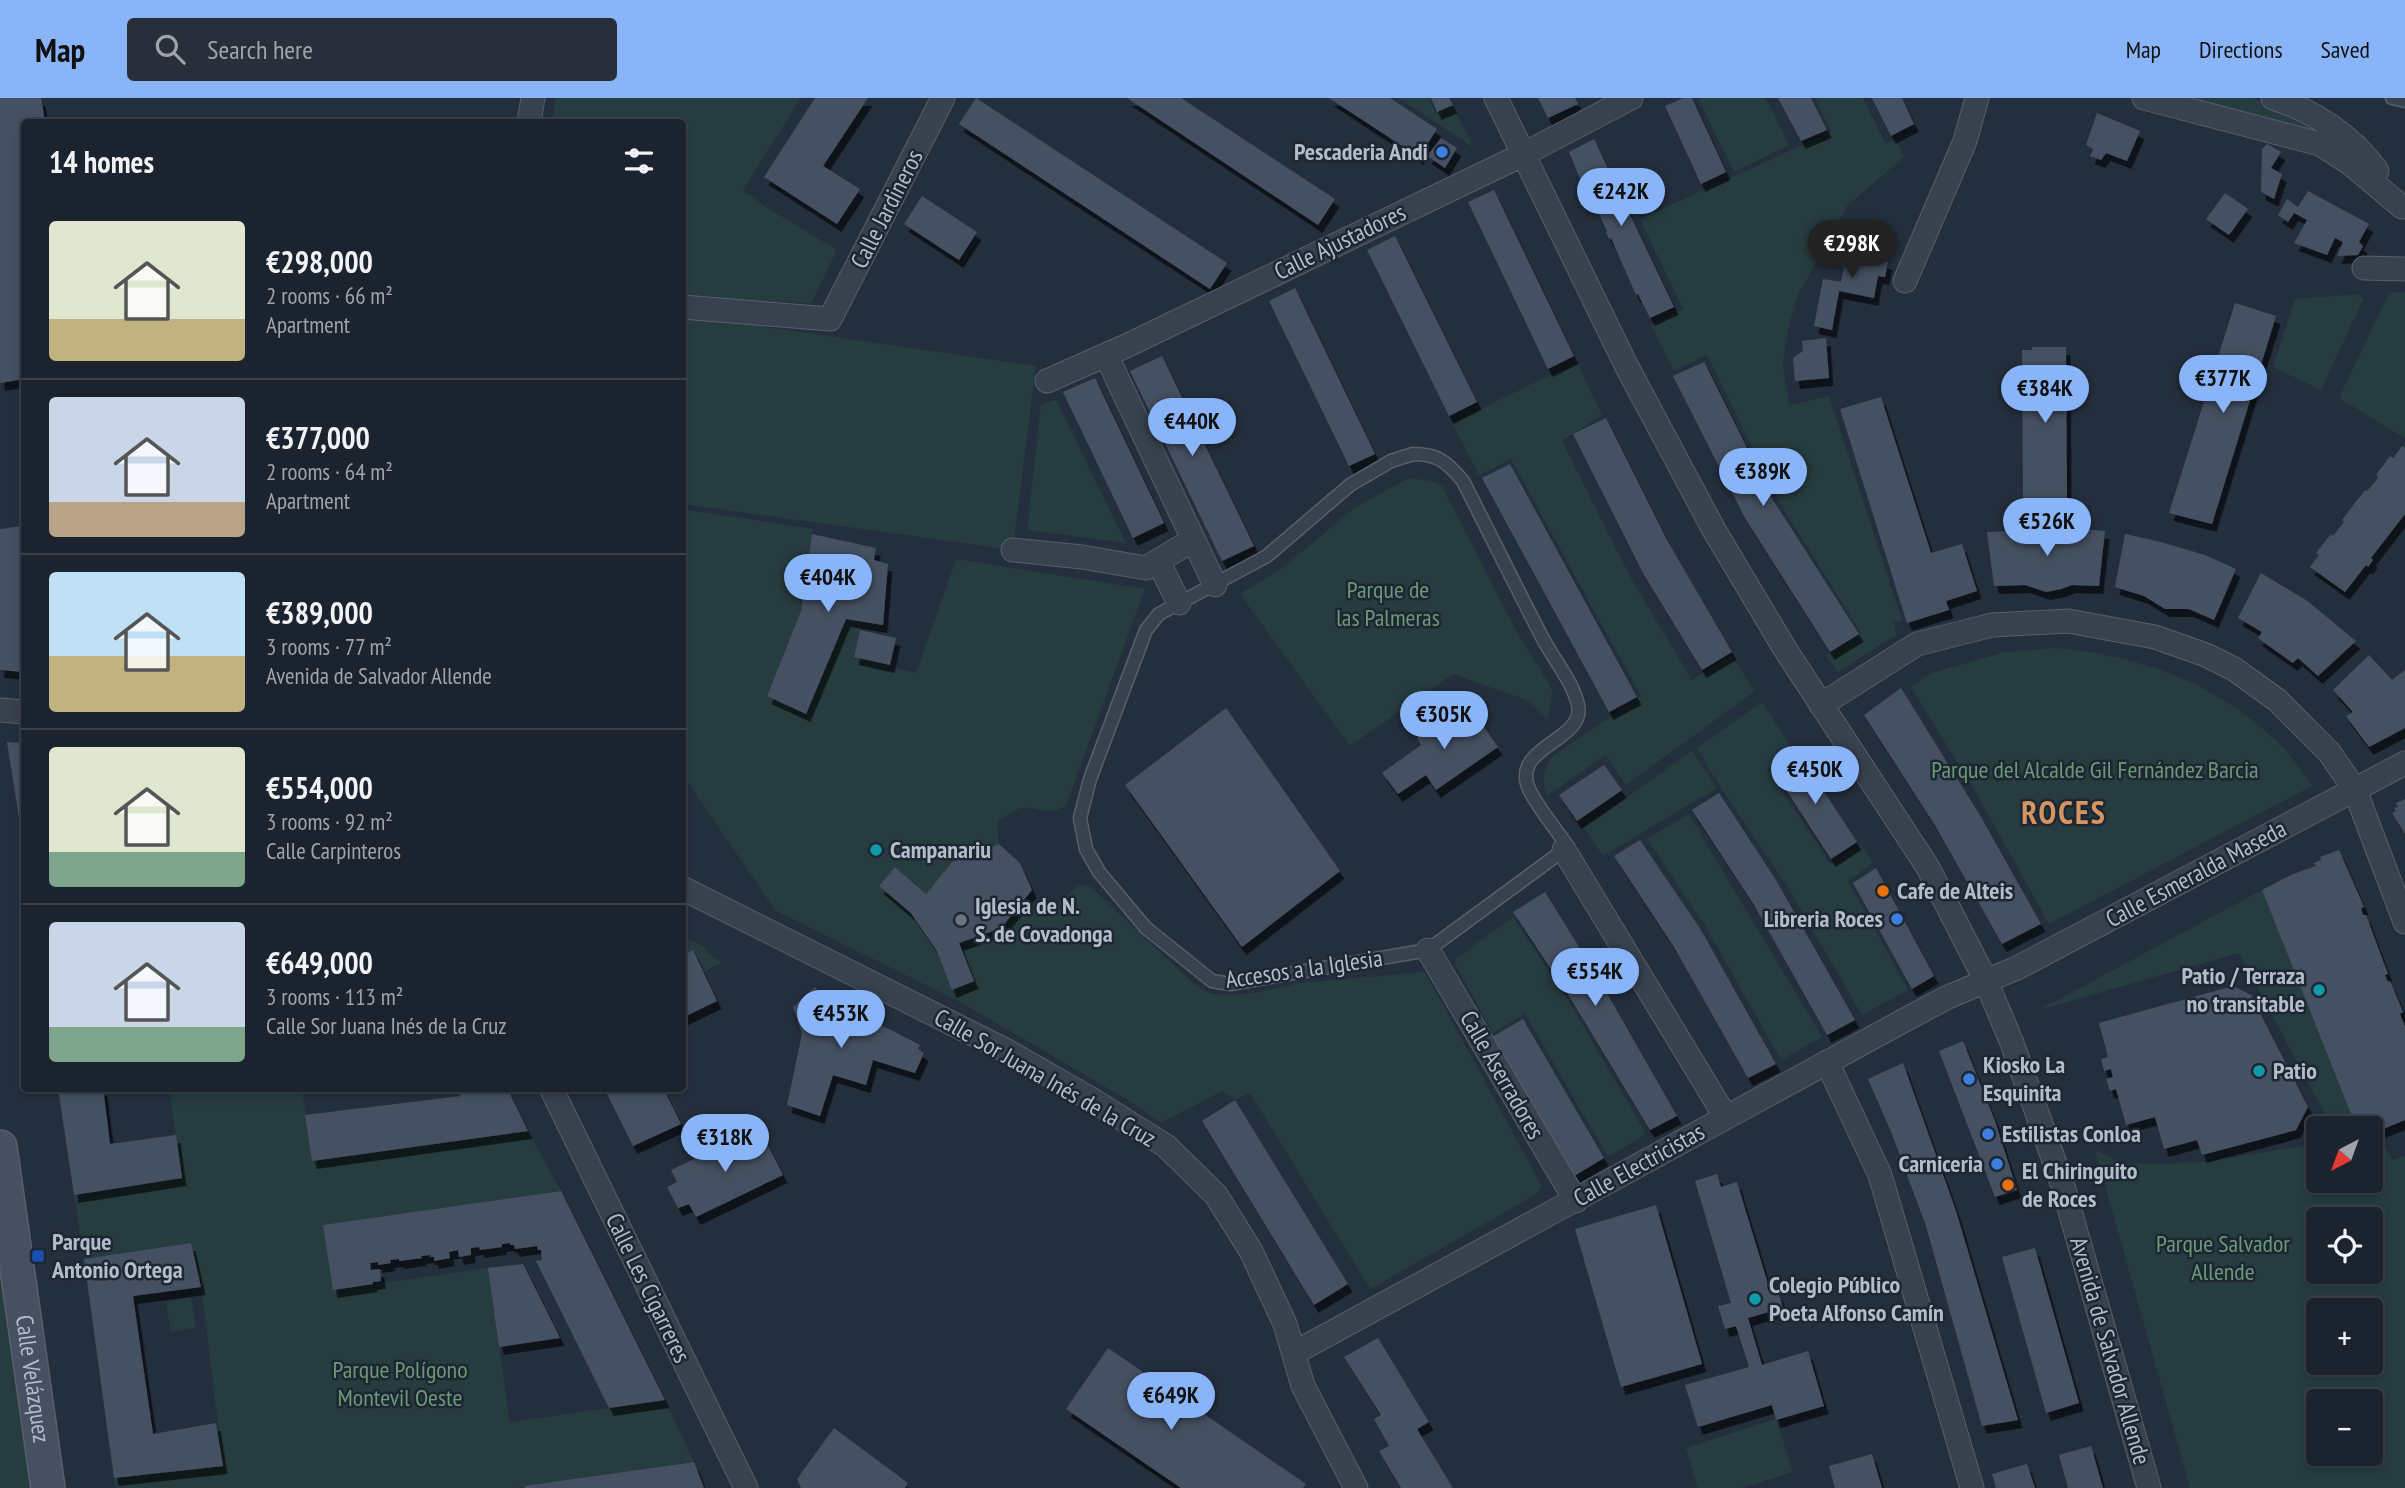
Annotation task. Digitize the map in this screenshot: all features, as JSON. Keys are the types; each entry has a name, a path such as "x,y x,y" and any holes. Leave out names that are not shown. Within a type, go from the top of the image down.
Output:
{"street":[{"path":"530,119 533,98"},
{"name":"Calle Jardineros","path":"686,307 830,319 943,98"},
{"name":"Avenida de Salvador Allende","path":"1496,98 1626,365 1708,518 1785,649 1927,866 1986,981 2012,1043 2062,1183 2149,1488"},
{"name":"Calle Ajustadores","path":"1047,381 1524,154 1631,98"},
{"path":"1905,281 1965,141 1977,98"},
{"path":"2144,98 2320,144 2351,164 2404,208"},
{"path":"2273,98 2301,107 2338,130 2371,162 2404,208"},
{"path":"2364,268 2405,269"},
{"path":"1106,355 1215,585"},
{"path":"1013,550 1082,557 1146,568 1193,540"},
{"path":"1157,561 1179,603"},
{"path":"1821,705 1917,643 1992,625 2068,621 2155,637 2206,655 2234,669 2277,700 2329,752 2355,790 2405,922"},
{"path":"0,710 21,712"},
{"name":"Calle Esmeralda Maseda","path":"1986,981 2017,968 2405,763"},
{"path":"1564,850 1725,1116"},
{"name":"Calle Sor Juana Inés de la Cruz","path":"686,890 1007,1051 1166,1146 1216,1195 1251,1251 1284,1324 1303,1386 1356,1488"},
{"name":"Calle Aserradores","path":"1428,950 1576,1201"},
{"name":"Calle Electricistas","path":"1294,1353 1576,1201 1725,1116 1937,1003 1986,981"},
{"path":"1827,1062 1880,1175 1972,1488"},
{"name":"Calle Les Cigarreres","path":"553,1092 746,1488"},
{"name":"Calle Velázquez","path":"0,1147 48,1488"}],"lane":[{"path":"2392,98 2405,101"},
{"name":"Accesos a la Iglesia","path":"1428,950 1230,984 1212,981 1146,928 1099,872 1087,849 1080,818 1090,779 1146,630 1159,614 1267,556 1350,485 1391,461 1413,454 1427,454 1448,463 1463,481 1578,706 1578,717 1570,730 1540,751 1531,761 1527,774 1529,789 1568,847 1564,850"},
{"path":"1428,950 1564,850"}],"green space":[{"path":"555,98 801,98 743,190 837,250 811,303 686,299 686,119 553,119"},
{"path":"1398,98 1429,98 1436,113 1453,106 1473,147"},
{"path":"1698,98 1766,98 1789,145 1734,172"},
{"path":"1815,98 1863,98 1885,143 1896,139 1904,157 1847,206 1797,297 1788,329 1783,365 1789,405 1829,396 1902,620 1894,622 1896,635 1838,672 1826,656 1861,633 1777,498 1707,355 1674,371 1651,325 1683,309 1640,219 1831,132"},
{"path":"2170,98 2251,98 2267,103 2319,131 2325,137"},
{"path":"2405,292 2405,438 2339,398 2389,293"},
{"path":"2357,294 2363,300 2321,390 2273,367 2295,299"},
{"path":"686,315 1036,366 1013,550 686,504"},
{"path":"1577,362 1602,415 1562,441 1632,580 1692,680 1732,656 1755,691 1626,785 1606,755 1547,796 1544,775 1553,756 1641,696 1511,459 1479,475 1452,423"},
{"path":"1056,400 1126,543 1027,530 1041,405"},
{"name":"Parque de las Palmeras","path":"1409,478 1432,481 1442,486 1518,634 1548,682 1553,693 1548,719 1527,700 1453,674 1350,746 1240,594 1281,569 1357,506"},
{"path":"686,510 813,529 801,611 767,695 805,714 846,618 862,622 854,657 916,673 956,559 1145,589 1066,805 1054,811 1022,808 1012,812 997,823 999,844 952,862 926,894 895,867 879,886 911,913 937,951 952,989 974,981 959,943 1001,928 1024,900 1039,916 1080,885 1091,887 1195,985 1212,994 1254,993 1299,983 1425,972 1542,1186 1535,1195 1370,1289 1250,1093 1235,1100 1222,1091 1161,1123 1138,1106 962,1003 775,910 686,779"},
{"name":"Parque del Alcalde Gil Fernández Barcia","path":"2055,648 2119,658 2151,667 2209,692 2237,708 2262,728 2290,755 2312,786 2049,924 1975,791 1911,687 1931,673 2005,652"},
{"path":"1762,702 1793,750 1767,768 1830,864 1861,845 1873,863 1848,881 1908,990 1862,1015 1787,886 1697,748"},
{"path":"1692,751 1717,788 1603,856 1584,828"},
{"path":"1689,814 1822,1037 1781,1060 1707,929 1647,839"},
{"path":"2262,890 2352,1116 2326,1116 2239,953 2039,1010"},
{"path":"1513,917 1571,1005 1646,1134 1608,1157 1525,1014 1493,1033 1455,964 1456,959"},
{"path":"686,938 707,948 706,952 722,962 704,972 694,950 686,955"},
{"name":"Parque Polígono Montevil Oeste","path":"169,1092 302,1092 312,1161 528,1131 561,1191 324,1225 333,1290 488,1268 510,1422 665,1400 694,1462 518,1488 116,1488 114,1478 223,1465 201,1287 191,1243 84,1259 74,1195 182,1178"},
{"name":"Parque Salvador Allende","path":"2384,1145 2392,1160 2405,1156 2405,1488 2190,1488 2095,1150 2121,1163 2163,1164 2203,1162 2306,1147 2306,1194 2384,1194"},
{"path":"0,1260 33,1488 0,1488"},
{"path":"191,1297 196,1328 171,1332 166,1302"},
{"path":"1776,1419 1793,1472 1742,1488 1698,1488 1686,1448"}],"building":[{"path":"0,98 41,98 44,119 21,119 21,380 0,383"},
{"path":"815,98 868,98 823,166 860,189 837,224 764,177"},
{"path":"976,98 1227,263 1210,289 959,124"},
{"path":"1127,98 1181,98 1335,199 1318,225"},
{"path":"1329,98 1390,98 1437,129 1419,157"},
{"path":"1431,98 1449,98 1453,105 1437,112"},
{"path":"1538,98 1575,98 1578,104 1548,118"},
{"path":"1684,98 1692,98 1726,172 1701,184 1665,106"},
{"path":"1778,98 1811,98 1827,130 1801,141"},
{"path":"1872,98 1902,98 1914,124 1891,136"},
{"path":"2097,113 2140,131 2127,161 2106,153 2101,160 2090,156 2093,149 2086,145"},
{"name":"Pescaderia Andi","path":"1441,138 1457,148 1445,168 1427,156"},
{"path":"1594,139 1674,307 1650,318 1638,294 1636,295 1569,152"},
{"path":"2267,144 2281,152 2271,168 2282,174 2274,199 2261,192 2262,149"},
{"path":"1494,190 1574,356 1548,369 1468,202"},
{"path":"2308,191 2369,224 2359,242 2363,246 2358,255 2337,256 2343,242 2335,238 2327,255 2294,243 2307,220 2294,213 2288,222 2278,215 2287,199 2298,207"},
{"path":"2225,193 2248,209 2229,235 2206,219"},
{"path":"922,196 977,232 959,260 904,224"},
{"path":"1395,236 1477,402 1449,416 1367,250"},
{"path":"1849,241 1884,247 1881,260 1888,262 1885,277 1878,276 1874,298 1839,291 1832,330 1814,326 1823,279 1841,282"},
{"path":"1295,288 1375,454 1349,466 1269,301"},
{"path":"2235,303 2276,316 2212,524 2169,513"},
{"path":"1826,338 1829,378 1795,381 1793,358 1803,351 1802,341"},
{"path":"2032,347 2066,347 2067,502 2023,500 2022,350 2032,350"},
{"path":"1162,356 1254,546 1222,561 1130,371"},
{"path":"1704,362 1773,500 1859,634 1830,652 1745,518 1673,376"},
{"path":"1095,378 1164,523 1133,538 1063,392"},
{"path":"1881,397 1931,553 1962,544 1977,591 1946,601 1949,610 1907,623 1840,409"},
{"path":"1606,418 1667,540 1732,652 1702,670 1644,575 1573,434"},
{"path":"2402,446 2405,448 2405,514 2371,558 2373,560 2368,567 2366,565 2345,592 2310,567 2319,555 2316,553 2344,522 2342,520 2365,490 2375,482 2378,477 2376,475 2390,456 2393,458"},
{"path":"1510,464 1637,697 1609,712 1482,478"},
{"path":"21,526 21,672 0,670 0,529"},
{"path":"2071,528 2105,531 2099,586 2072,585 2046,592 2025,585 1994,586 1987,532"},
{"path":"812,534 876,548 874,560 888,564 883,625 846,619 806,714 767,696 801,611"},
{"path":"2125,534 2205,555 2236,569 2214,620 2189,609 2165,609 2144,596 2115,587"},
{"path":"2261,573 2306,600 2356,641 2318,676 2298,658 2293,663 2266,644 2258,638 2262,632 2238,618"},
{"path":"860,630 896,638 890,665 854,657"},
{"path":"2369,655 2392,680 2405,670 2405,728 2369,747 2346,716 2353,712 2333,690"},
{"path":"1901,688 1981,817 2041,924 2002,944 1936,827 1864,715"},
{"path":"1473,699 1484,715 1478,719 1498,747 1436,790 1426,775 1398,794 1382,773 1421,745 1417,738"},
{"path":"1226,708 1340,871 1242,947 1125,785"},
{"path":"7,742 21,743 21,830"},
{"path":"1799,753 1857,842 1831,859 1773,770"},
{"path":"1604,765 1622,790 1577,821 1559,795"},
{"path":"1719,793 1776,880 1855,1020 1827,1035 1754,905 1692,810"},
{"path":"2405,799 2405,834 2392,813 2396,811 2394,808 2398,807 2396,803"},
{"path":"1640,840 1701,930 1776,1064 1748,1078 1674,947 1614,856"},
{"name":"Iglesia de N. S. de Covadonga","path":"999,844 1020,863 1032,890 1001,928 959,943 974,981 952,990 937,951 911,913 879,886 895,867 926,894 952,862"},
{"path":"2339,850 2364,907 2361,908 2363,915 2366,915 2388,974 2385,975 2403,1012 2400,1014 2405,1027 2405,1120 2384,1129 2384,1116 2352,1116 2262,890 2316,866 2314,863 2321,860 2320,857"},
{"path":"1876,868 1934,976 1912,989 1853,883"},
{"path":"1545,892 1600,981 1677,1116 1650,1130 1572,1001 1513,912"},
{"path":"693,950 717,1001 686,1016 686,953"},
{"name":"Patio","path":"2233,986 2251,995 2308,1107 2296,1130 2202,1155 2197,1140 2164,1149 2155,1117 2126,1125 2116,1089 2110,1091 2106,1079 2113,1077 2111,1069 2104,1071 2101,1059 2108,1057 2099,1023"},
{"path":"815,987 821,994 920,1045 918,1049 924,1053 915,1073 873,1060 866,1085 833,1075 820,1116 787,1105 802,1034 793,1007"},
{"path":"1523,1019 1604,1158 1574,1176 1492,1037"},
{"path":"1963,1041 1995,1121 2017,1190 1995,1197 1939,1051"},
{"path":"1903,1063 1956,1211 2018,1420 1982,1426 1926,1226 1892,1134 1868,1079"},
{"path":"59,1092 104,1092 110,1144 176,1135 182,1178 74,1195"},
{"path":"458,1092 509,1092 528,1131 312,1161 305,1115 461,1096"},
{"path":"606,1092 665,1092 681,1124 633,1146"},
{"path":"1235,1100 1348,1284 1314,1305 1202,1121"},
{"path":"759,1128 783,1175 696,1217 689,1204 678,1208 667,1187 677,1182 671,1170"},
{"name":"Colegio Público Poeta Alfonso Camín","path":"1717,1174 1721,1187 1737,1182 1771,1294 1778,1292 1783,1308 1748,1318 1762,1365 1808,1351 1824,1406 1776,1420 1772,1405 1698,1427 1685,1385 1749,1367 1736,1326 1725,1329 1718,1306 1731,1303 1695,1181"},
{"path":"561,1191 665,1400 609,1408 536,1261 542,1260 541,1250 538,1250 537,1246 515,1249 510,1243 480,1250 479,1247 471,1248 471,1255 459,1257 458,1250 449,1252 450,1258 434,1261 434,1257 430,1255 399,1261 390,1260 391,1263 378,1265 378,1262 370,1263 371,1270 380,1269 381,1281 333,1290 323,1225"},
{"path":"1656,1205 1702,1364 1621,1387 1575,1229"},
{"path":"191,1243 201,1287 133,1296 153,1434 216,1423 223,1466 114,1478 84,1259"},
{"path":"2035,1248 2079,1403 2046,1413 2002,1257"},
{"path":"523,1264 560,1338 499,1347 488,1268"},
{"path":"1378,1338 1429,1422 1417,1429 1453,1488 1401,1488 1379,1451 1389,1446 1374,1419 1381,1415 1344,1357"},
{"path":"1108,1348 1306,1484 1303,1488 1181,1488 1066,1409"},
{"path":"834,1428 908,1483 905,1488 801,1488 797,1479"},
{"path":"2091,1446 2103,1488 2068,1488 2059,1455"},
{"path":"1872,1454 1882,1488 1835,1488 1829,1466"},
{"path":"694,1462 704,1488 525,1488 525,1486"},
{"path":"2027,1464 2035,1488 1996,1488 1992,1474"}],"place":[{"name":"Pescaderia Andi","path":"1442,152"},
{"name":"Campanariu","path":"876,850"},
{"name":"Cafe de Alteis","path":"1883,891"},
{"name":"Libreria Roces","path":"1897,919"},
{"name":"Iglesia de N. S. de Covadonga","path":"961,920"},
{"name":"Patio / Terraza no transitable","path":"2319,990"},
{"name":"Patio","path":"2259,1071"},
{"name":"Kiosko La Esquinita","path":"1969,1079"},
{"name":"Estilistas Conloa","path":"1988,1134"},
{"name":"Carniceria","path":"1997,1164"},
{"name":"El Chiringuito de Roces","path":"2008,1185"},
{"name":"Parque Antonio Ortega","path":"38,1256"},
{"name":"Colegio Público Poeta Alfonso Camín","path":"1755,1299"}],"district":[{"name":"ROCES","path":"2064,813"}]}
